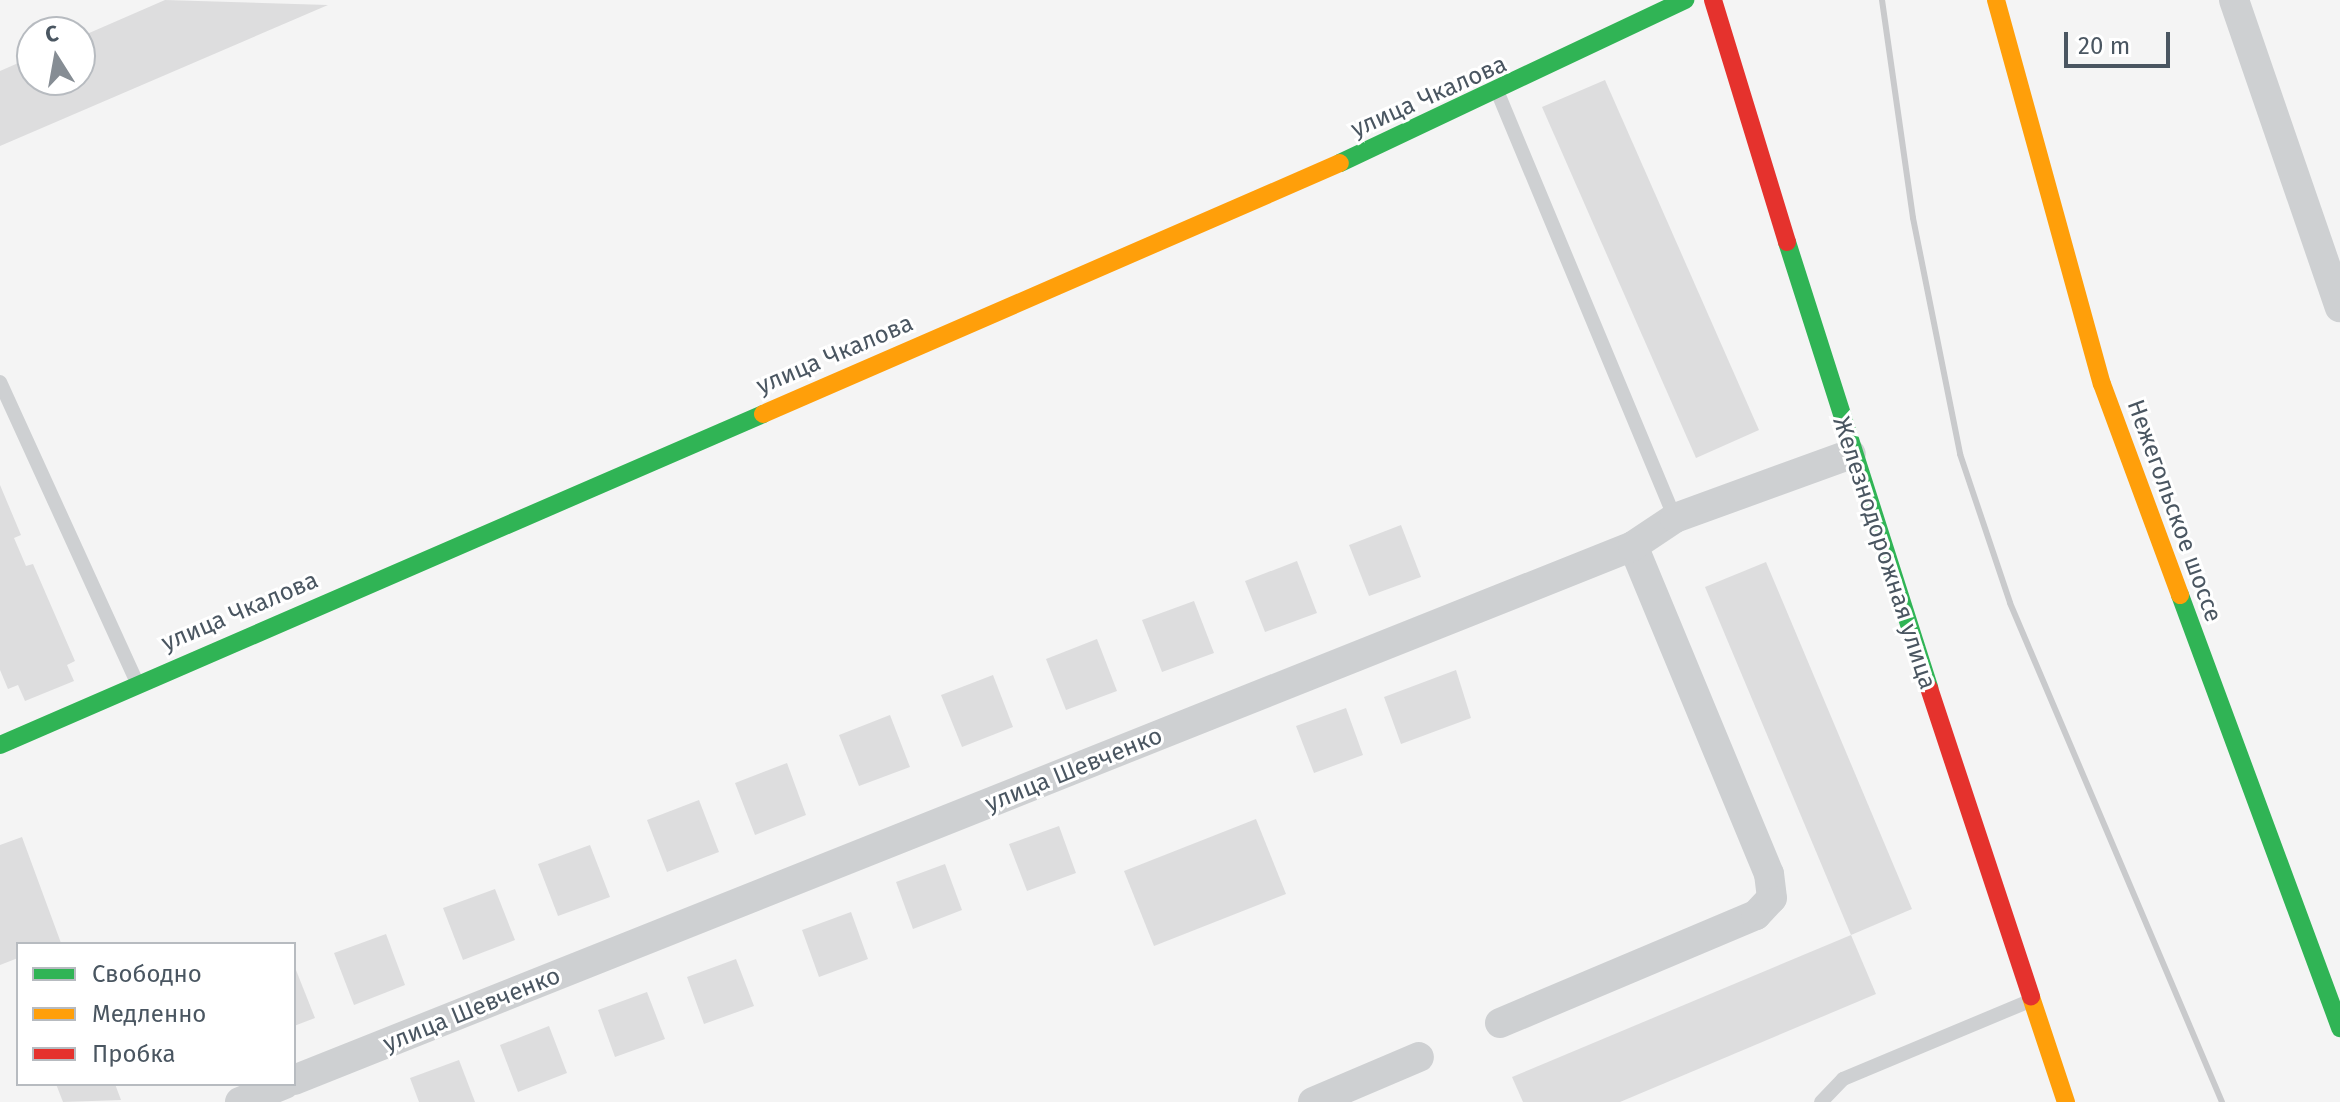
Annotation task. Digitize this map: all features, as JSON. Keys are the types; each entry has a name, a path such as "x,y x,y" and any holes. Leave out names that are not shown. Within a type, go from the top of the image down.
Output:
{"street":[{"name":"улица Чкалова","path":"0,745 1499,94 1685,0"},
{"name":"Железнодорожная улица","path":"1713,0 1851,454 2066,1102"},
{"name":"Нежегольское шоссе","path":"1996,0 2102,384 2340,1028"},
{"path":"2234,0 2340,307"},
{"name":"улица Шевченко","path":"296,1079 1633,546 1675,518 1851,454"},
{"path":"1500,1023 1756,915 1772,898 1769,874 1633,546"},
{"path":"1313,1102 1419,1057"},
{"path":"240,1102 280,1086"}],"lane":[{"path":"1499,94 1675,518"},
{"path":"0,382 137,683"},
{"path":"1821,1102 1843,1079 2031,1000"}],"building":[{"path":"165,0 328,5 0,146 0,71 16,64 16,96 96,96 96,30"},
{"path":"1605,80 1759,430 1696,458 1542,107"},
{"path":"0,485 21,535 14,538 26,566 33,564 75,661 67,665 74,681 25,701 18,685 8,689 0,670"},
{"path":"1401,525 1421,577 1369,596 1349,545"},
{"path":"1297,561 1317,613 1265,632 1245,581"},
{"path":"1766,562 1912,909 1851,935 1705,587"},
{"path":"1194,601 1214,653 1162,672 1142,620"},
{"path":"1097,639 1117,691 1066,710 1046,659"},
{"path":"1456,670 1471,718 1401,744 1384,697"},
{"path":"993,675 1013,727 962,747 941,695"},
{"path":"1346,708 1363,755 1314,773 1296,726"},
{"path":"890,715 910,767 859,786 839,735"},
{"path":"787,763 806,815 755,835 735,783"},
{"path":"699,800 719,852 667,872 647,820"},
{"path":"1256,819 1286,894 1154,946 1124,871"},
{"path":"1059,826 1076,873 1027,891 1009,844"},
{"path":"22,837 61,942 16,942 16,959 0,965 0,845"},
{"path":"590,845 610,897 558,916 538,864"},
{"path":"945,864 962,910 913,929 896,882"},
{"path":"495,889 515,940 463,960 443,908"},
{"path":"851,912 868,959 819,977 802,930"},
{"path":"386,934 405,985 354,1005 334,953"},
{"path":"1851,935 1876,994 1620,1102 1523,1102 1512,1077"},
{"path":"736,959 754,1006 704,1024 687,977"},
{"path":"296,970 315,1018 296,1025"},
{"path":"647,992 665,1039 615,1057 598,1010"},
{"path":"549,1026 567,1073 518,1092 500,1045"},
{"path":"459,1060 475,1102 419,1102 410,1078"},
{"path":"57,1086 116,1086 121,1100 63,1102"}],"railway":[{"path":"1882,0 1913,218 1960,454 2010,603 2222,1102"}],"traffic: fast":[{"path":"1340,163 1685,0"},
{"path":"1787,242 1929,688"},
{"path":"0,745 763,414"},
{"path":"2180,595 2340,1028"}],"traffic: slow":[{"path":"1996,0 2102,384 2180,595"},
{"path":"763,414 1340,163"},
{"path":"2031,997 2066,1102"}],"traffic: jam":[{"path":"1713,0 1787,242"},
{"path":"1929,688 2031,997"}]}
